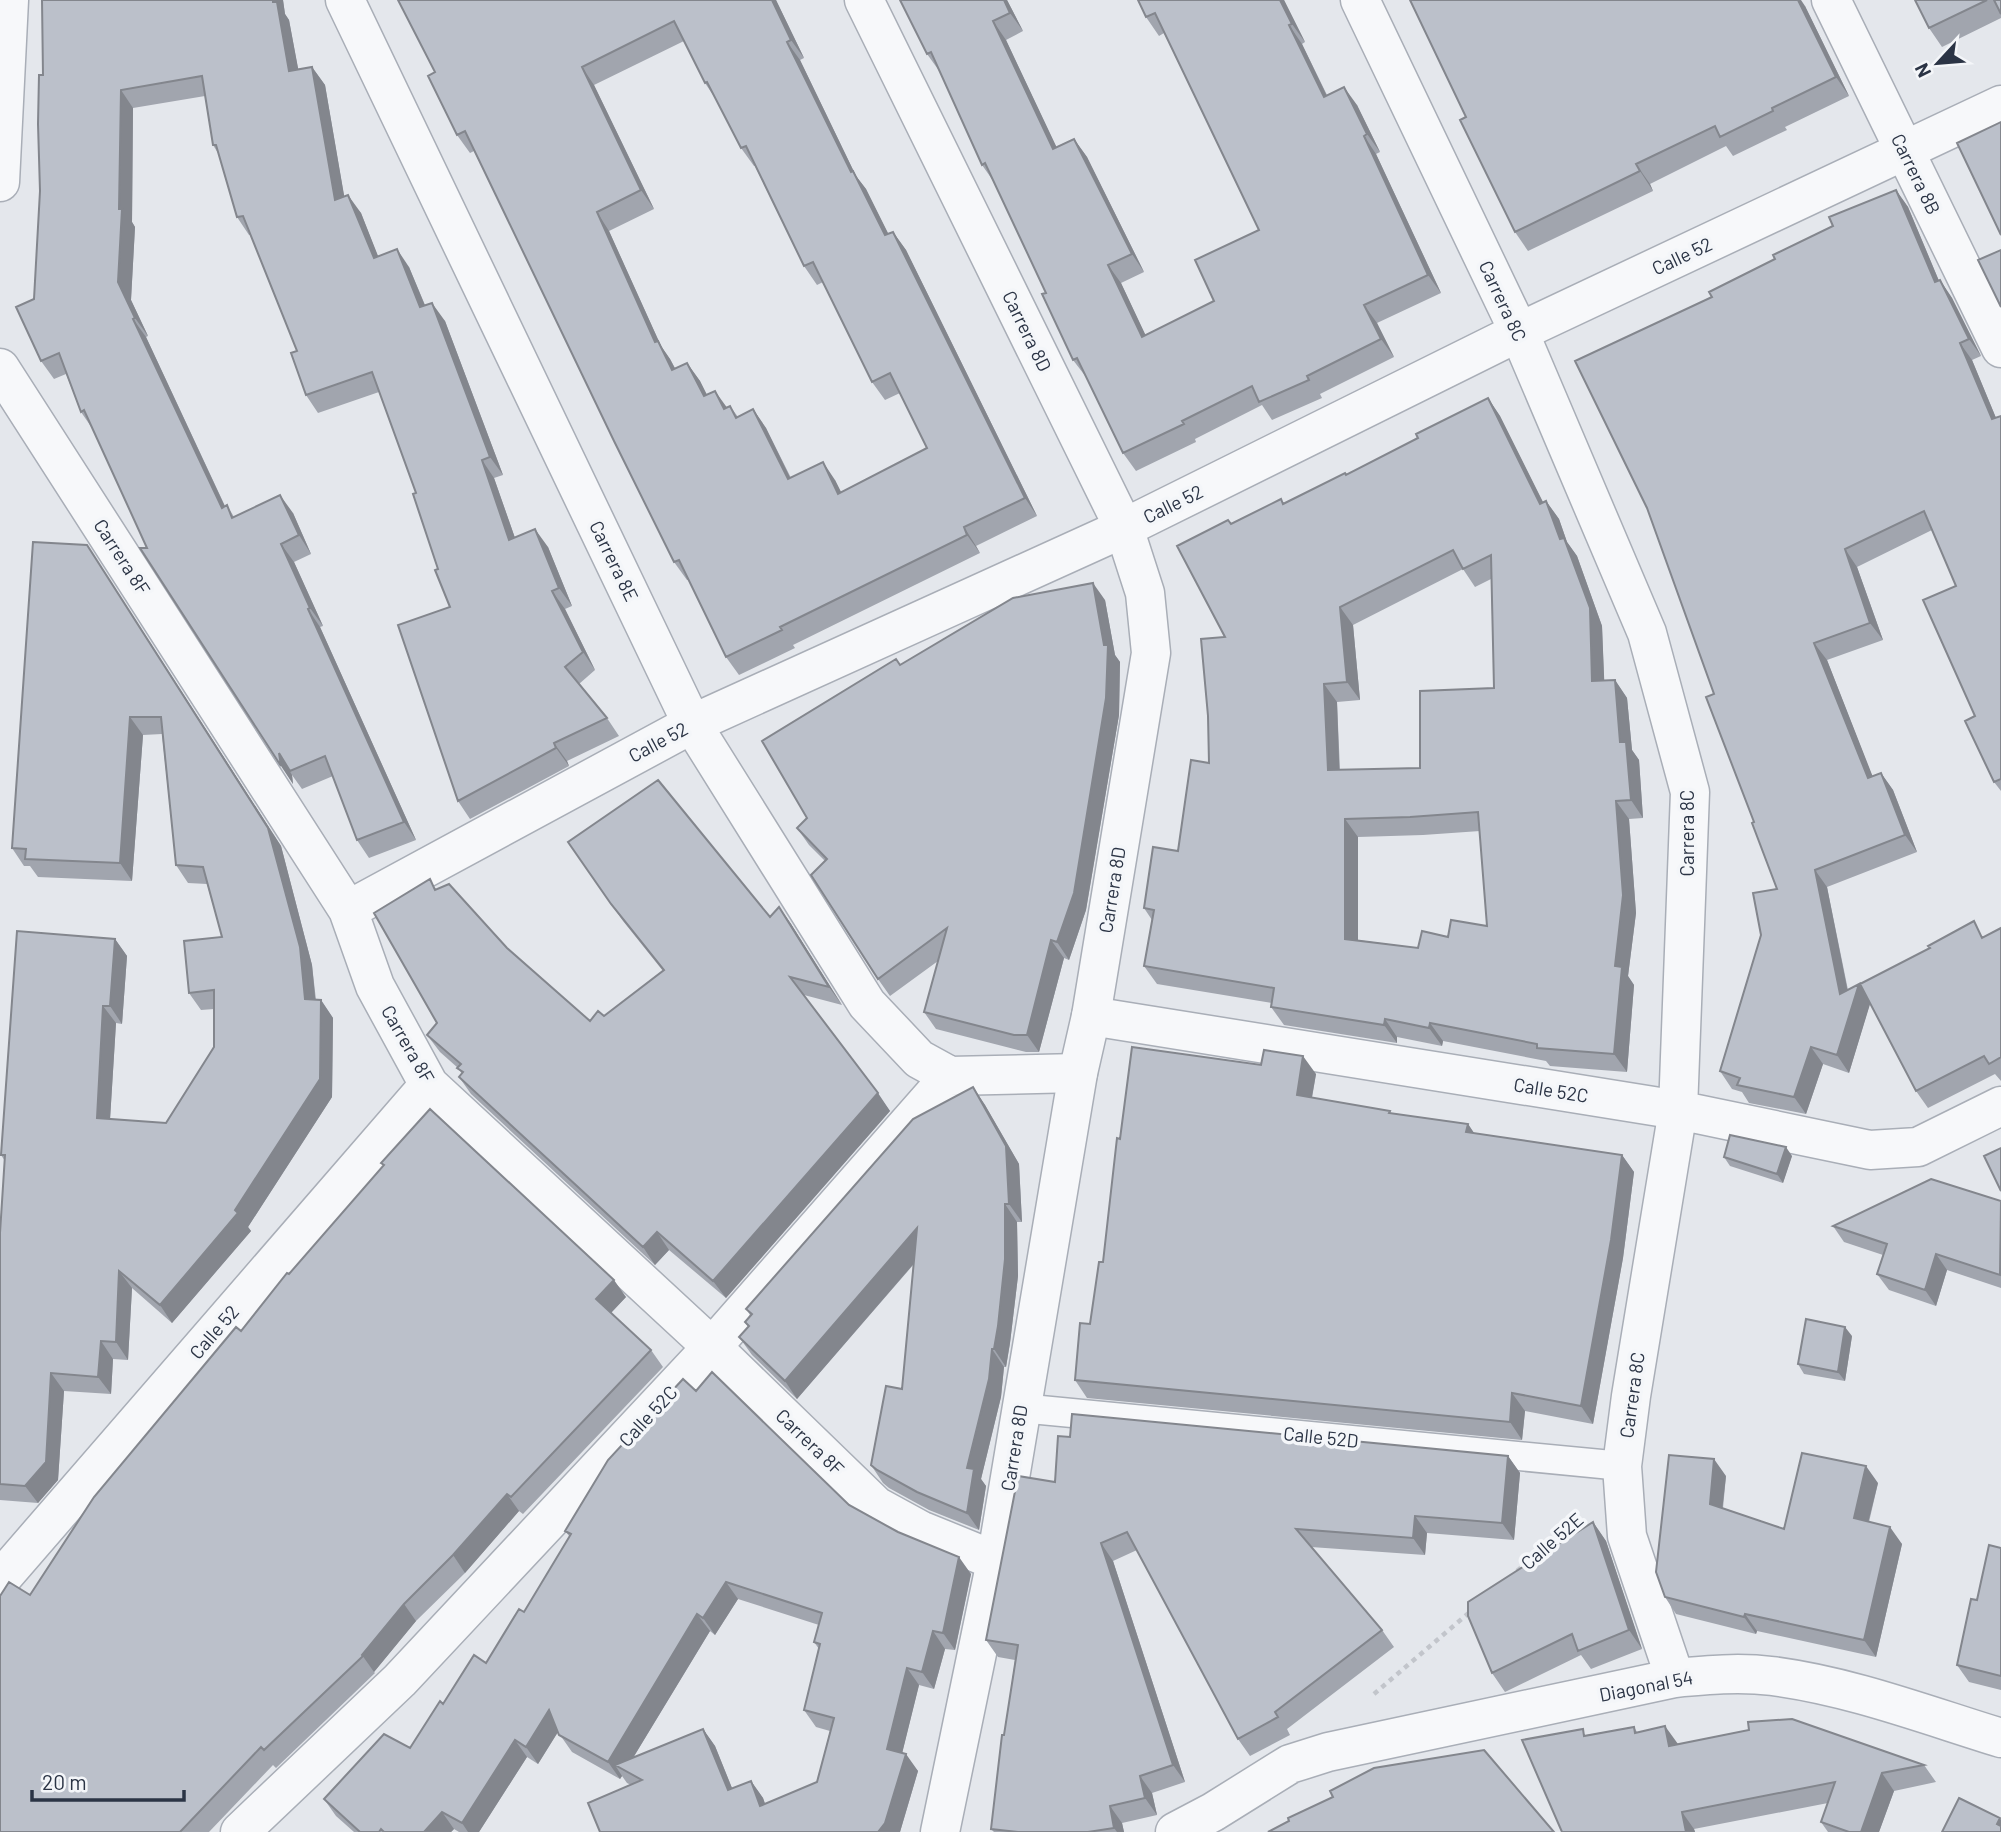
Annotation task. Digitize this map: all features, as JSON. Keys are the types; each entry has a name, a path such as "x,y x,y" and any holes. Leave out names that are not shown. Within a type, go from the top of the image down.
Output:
{"street":[{"path":"0,182 9,0"},
{"name":"Carrera 8E","path":"345,0 692,723 867,1004 919,1059 950,1076"},
{"name":"Carrera 8D","path":"864,0 1124,528 1145,593 1151,653 996,1561 940,1832"},
{"name":"Carrera 8C","path":"1360,0 1519,332 1647,633 1690,792 1678,1110 1622,1466 1627,1536 1675,1678"},
{"name":"Carrera 8B","path":"1831,0 2001,348"},
{"name":"Calle 52","path":"348,910 692,723 1124,528 1519,332 2001,105"},
{"name":"Carrera 8F","path":"0,368 348,910 375,986 429,1084 712,1347 876,1506 920,1530 996,1561"},
{"name":"Calle 52C","path":"1091,1016 1678,1110 1870,1150 1918,1147 2001,1106"},
{"path":"950,1076 1078,1073"},
{"name":"Calle 52C","path":"240,1832 400,1681 712,1347 950,1076"},
{"name":"Calle 52","path":"0,1580 429,1084"},
{"name":"Diagonal 54","path":"1175,1832 1213,1812 1290,1764 1315,1756 1675,1678 1722,1674 1772,1676 1864,1695 2001,1738"}],"lane":[{"name":"Calle 52D","path":"1020,1408 1622,1466"}],"path":[{"name":"Calle 52E","path":"1512,1576 1591,1508 1622,1466"},
{"path":"1370,1697 1474,1608"}],"building":[{"path":"42,0 277,2 289,71 312,67 335,200 348,195 374,258 397,249 420,307 432,303 490,457 482,460 509,540 535,529 559,588 552,591 583,652 565,667 607,718 554,743 556,748 458,801 398,625 450,607 435,570 438,569 413,494 416,493 372,372 306,395 291,353 297,351 243,216 237,217 216,145 213,145 202,76 121,90 119,209 122,209 118,282 222,508 227,505 232,518 280,495 299,535 281,544 404,822 357,840 325,756 290,771 279,753 281,766 140,548 147,548 84,410 81,412 59,353 41,361 16,307 34,299 40,191 38,124 39,75 43,75"},
{"path":"398,0 772,0 791,40 787,42 851,172 853,171 885,235 893,232 1025,498 964,527 967,535 780,627 782,630 726,657 679,560 674,562 465,131 457,135 428,76 435,72","holes":["674,21 705,83 707,82 741,148 746,146 804,266 813,262 872,382 890,373 927,448 838,494 823,462 788,479 753,409 736,418 730,406 724,409 715,391 704,396 687,363 672,370 658,341 655,342 597,212 641,190 582,67"]},
{"path":"900,0 1004,0 1010,13 993,21 1053,149 1074,139 1132,254 1108,265 1142,337 1214,301 1195,260 1259,230 1155,13 1146,17 1138,0 1280,0 1292,24 1289,25 1324,97 1344,87 1428,275 1364,305 1381,339 1307,376 1309,380 1259,402 1252,386 1182,421 1184,424 1123,453 1077,358 1073,360 1042,294 1046,293 985,163 982,165 931,52 927,54"},
{"path":"1410,0 1798,0 1836,77 1720,137 1715,126 1636,164 1640,171 1515,232 1460,120 1466,117"},
{"path":"1915,0 1987,0 1929,28"},
{"path":"1994,0 2001,0 2001,14"},
{"path":"2001,122 2001,235 1957,143"},
{"path":"1896,190 1935,282 1940,280 1969,339 1960,343 1992,419 2001,416 2001,779 1994,782 1965,721 1975,716 1923,600 1956,586 1924,511 1845,549 1870,623 1814,643 1868,778 1881,773 1905,835 1815,870 1840,994 1859,984 1837,1055 1811,1047 1794,1097 1737,1085 1740,1078 1720,1071 1761,935 1753,893 1777,889 1706,697 1714,694 1647,508 1575,361 1712,297 1709,292 1775,259 1773,255 1833,226 1829,217"},
{"path":"2001,250 2001,307 1978,260"},
{"path":"1488,398 1540,504 1546,501 1560,539 1564,538 1590,608 1592,681 1615,680 1620,742 1626,742 1631,800 1616,801 1623,895 1615,966 1622,967 1614,1054 1537,1048 1537,1044 1430,1023 1429,1028 1385,1019 1384,1025 1271,1007 1274,988 1144,966 1154,910 1144,908 1153,847 1178,851 1191,760 1209,763 1201,639 1225,637 1177,546 1228,520 1231,524 1281,499 1283,504 1345,473 1346,475 1418,438 1416,434","holes":["1453,550 1463,569 1491,555 1494,688 1420,691 1420,768 1328,770 1324,684 1347,682 1340,607","1478,812 1487,926 1451,920 1448,937 1422,931 1418,948 1345,939 1345,819"]},
{"path":"33,542 87,545 268,828 300,947 305,999 321,1000 320,1079 235,1210 238,1213 160,1305 119,1271 116,1342 101,1341 98,1377 51,1373 46,1462 25,1486 0,1484 0,1233 5,1155 1,1155 17,931 115,939 110,1006 103,1006 97,1118 166,1123 214,1047 214,990 189,993 184,941 222,937 203,867 176,865 161,717 130,717 120,863 25,859 26,849 12,848"},
{"path":"1093,583 1104,645 1108,645 1106,698 1074,893 1057,942 1051,940 1027,1035 1014,1035 924,1012 947,928 878,979 811,875 827,859 797,828 807,818 762,741 896,659 900,665 1013,598"},
{"path":"658,780 770,917 779,907 829,987 790,977 878,1093 713,1281 657,1232 643,1247 459,1077 463,1072 457,1068 461,1064 427,1035 437,1023 374,913 430,879 435,890 449,884 507,948 590,1021 598,1011 604,1016 664,970 611,904 568,842"},
{"path":"1974,921 1982,938 2001,928 2001,1057 1989,1064 1984,1056 1916,1091 1860,984 1930,948 1928,946"},
{"path":"1132,1047 1261,1065 1264,1050 1303,1056 1297,1095 1390,1111 1389,1113 1468,1124 1466,1132 1622,1155 1611,1240 1581,1406 1512,1393 1510,1422 1075,1380 1080,1323 1090,1324 1099,1262 1103,1262 1117,1138 1120,1139"},
{"path":"973,1087 1006,1146 1009,1204 1005,1204 1005,1259 998,1326 989,1379 967,1468 974,1469 967,1513 917,1492 871,1465 886,1386 902,1389 917,1228 785,1381 739,1337 749,1326 745,1322 752,1314 746,1309 913,1119"},
{"path":"430,1109 614,1280 596,1299 651,1350 511,1497 507,1494 453,1555 404,1604 363,1656 264,1750 261,1747 180,1832 0,1832 0,1596 9,1582 30,1595 94,1497 236,1327 241,1331 287,1273 289,1274 384,1165 381,1163"},
{"path":"1730,1135 1786,1147 1777,1174 1724,1157"},
{"path":"2001,1148 2001,1191 1984,1156"},
{"path":"1931,1179 2001,1201 2000,1275 1936,1254 1925,1290 1877,1274 1887,1244 1833,1226"},
{"path":"1806,1319 1845,1327 1838,1372 1798,1364"},
{"path":"712,1372 849,1505 898,1532 959,1557 943,1633 933,1631 922,1672 907,1668 887,1749 906,1754 885,1823 878,1832 600,1832 588,1803 642,1780 615,1765 703,1729 728,1790 751,1781 760,1806 817,1782 834,1718 804,1710 820,1644 814,1642 822,1613 726,1582 703,1618 697,1614 608,1762 559,1735 549,1710 526,1747 515,1740 462,1823 442,1812 424,1832 384,1832 381,1829 379,1832 360,1832 324,1799 384,1734 410,1748 440,1701 443,1704 474,1655 486,1663 519,1609 524,1612 571,1534 565,1531 608,1460 683,1379 696,1391"},
{"path":"1072,1414 1508,1456 1502,1523 1415,1516 1413,1538 1296,1529 1382,1630 1275,1712 1278,1717 1238,1739 1127,1532 1101,1543 1173,1765 1140,1776 1145,1798 1110,1806 1114,1828 1088,1832 1018,1832 991,1829 1002,1735 1018,1645 986,1640 1018,1476 1055,1482 1058,1436 1070,1437"},
{"path":"1802,1453 1866,1466 1854,1518 1890,1527 1864,1640 1745,1614 1744,1617 1665,1597 1656,1572 1669,1455 1714,1459 1710,1504 1784,1529"},
{"path":"1593,1522 1629,1630 1578,1651 1572,1634 1492,1673 1468,1616 1468,1602"},
{"path":"1989,1545 2001,1548 2001,1676 1957,1665 1971,1599 1977,1600"},
{"path":"1792,1719 1924,1765 1882,1773 1861,1832 1849,1832 1821,1822 1835,1782 1682,1812 1686,1832 1562,1832 1522,1740 1583,1729 1584,1736 1634,1727 1635,1733 1665,1726 1669,1746 1749,1730 1748,1722"},
{"path":"1484,1750 1554,1832 1268,1832 1289,1821 1288,1818 1333,1797 1330,1791 1374,1768"},
{"path":"1959,1798 2000,1818 1997,1824 2001,1826 2001,1832 1942,1832"}]}
